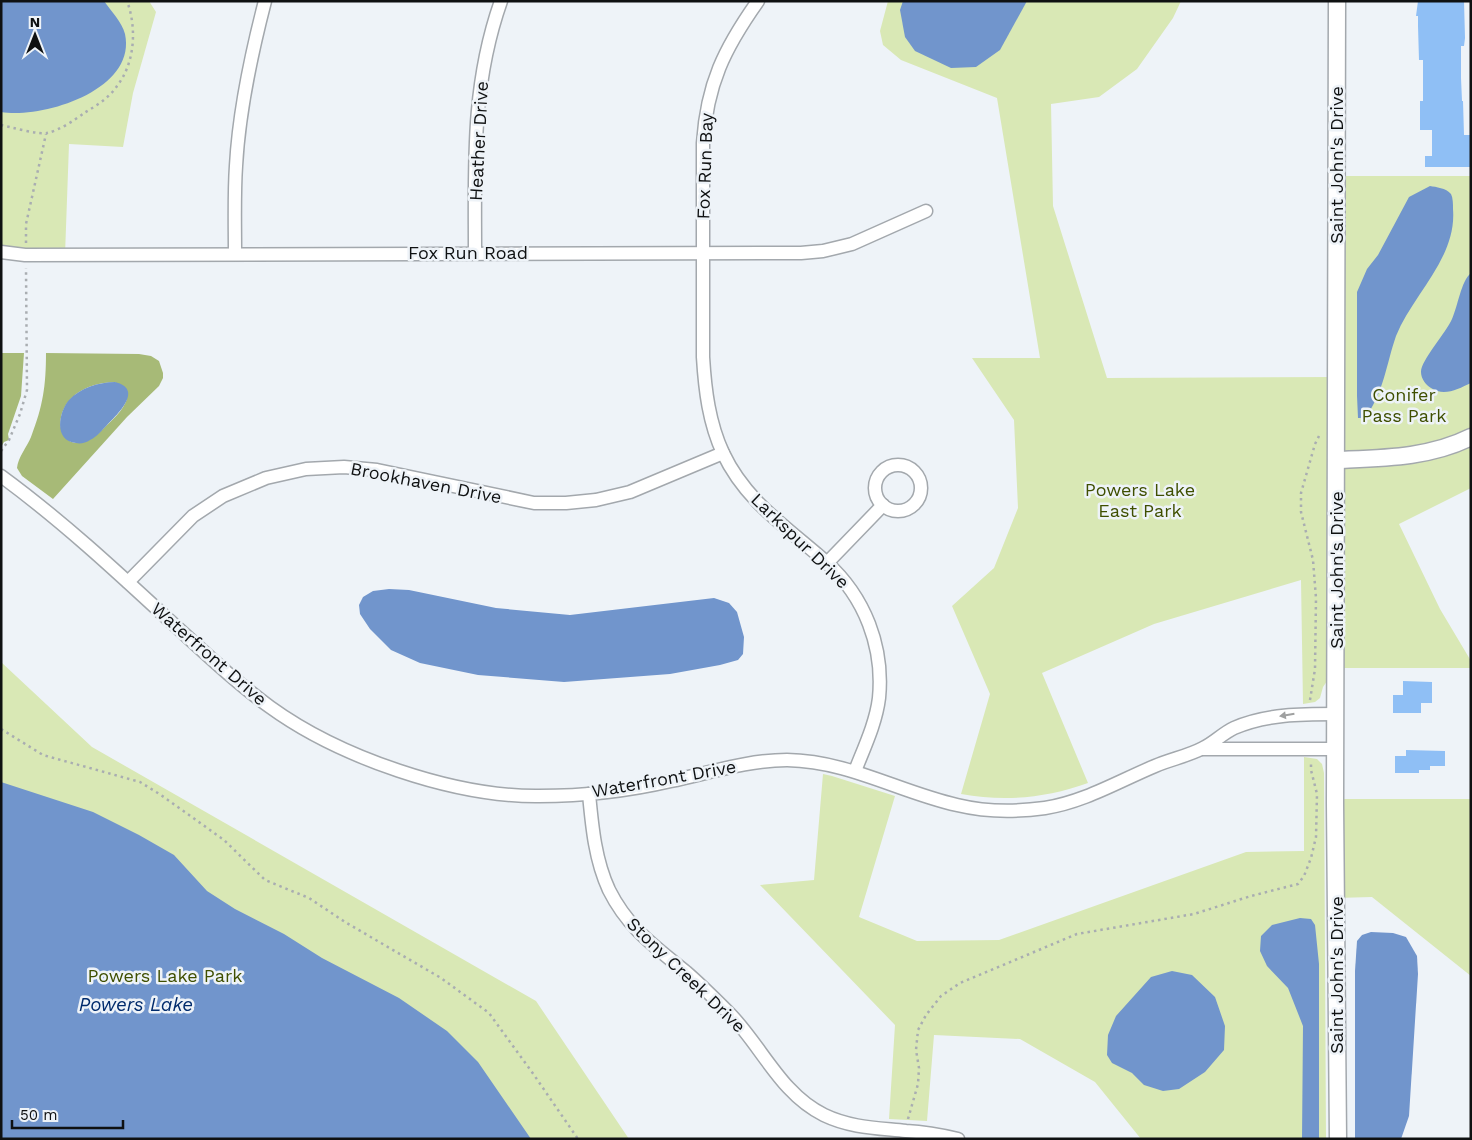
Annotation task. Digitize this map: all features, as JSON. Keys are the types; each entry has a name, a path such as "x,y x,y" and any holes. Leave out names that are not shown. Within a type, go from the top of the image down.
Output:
{"street":[{"path":"235,254 236,166 241,118 250,56 264,1"},
{"name":"Heather Drive","path":"475,253 475,139 478,104 486,52 501,1"},
{"name":"Fox Run Bay","path":"703,253 703,143 705,115 722,59 739,28 758,1"},
{"name":"Saint John's Drive","path":"1338,1 1335,749 1338,1139"},
{"name":"Fox Run Road","path":"1,252 26,255 801,253 823,251 852,244 926,210"},
{"name":"Larkspur Drive","path":"703,253 703,357 705,387 711,419 723,453 742,484 762,508 827,563 846,582 873,630 879,664 878,699 872,723 855,770"},
{"path":"1337,460 1416,456 1438,450 1471,437"},
{"name":"Brookhaven Drive","path":"128,582 192,516 223,496 266,478 306,469 344,467 377,470 534,503 566,503 596,500 630,492 723,453"},
{"name":"Waterfront Drive","path":"1,476 63,524 233,679 272,709 338,746 376,762 418,777 462,787 536,796 589,794 633,789 764,761 816,762 855,770 958,805 988,810 1019,811 1047,808 1092,794 1158,765 1203,749 1234,728 1267,718 1294,714 1336,714"},
{"path":"827,563 883,505"},
{"name":"Waterfront Drive","path":"1203,749 1335,749"},
{"name":"Stony Creek Drive","path":"589,794 598,861 609,889 618,905 640,935 686,973 731,1015 751,1038 786,1086 803,1103 824,1116 848,1124 873,1129 904,1131 958,1139"}],"path":[{"path":"1,125 46,134 74,120 102,101 118,86 129,65 133,39 133,16 128,1"},
{"path":"1,451 9,440 20,414 27,390 26,224 46,134"},
{"path":"1310,714 1316,650 1316,598 1313,560 1301,512 1301,493 1315,444 1320,434 1337,433"},
{"path":"1,729 43,755 140,782 224,840 264,880 309,898 441,978 489,1013 578,1139"},
{"path":"904,1131 918,1084 919,1068 916,1050 918,1030 926,1015 941,996 960,983 1076,934 1194,914 1298,884 1304,876 1311,858 1316,837 1317,794 1311,770 1311,749"}],"green space":[{"path":"1,1 149,1 156,12 133,93 123,147 69,144 65,255 1,252"},
{"path":"888,1 1181,1 1173,18 1137,69 1099,97 1051,104 1053,206 1107,378 1337,377 1337,176 1471,176 1471,488 1399,524 1440,609 1471,661 1471,668 1336,668 1323,687 1320,698 1315,702 1303,704 1301,580 1154,624 1042,673 1088,783 1057,792 1025,797 994,798 961,794 990,694 952,606 994,568 1018,508 1014,420 972,358 1040,358 997,98 901,60 883,45 880,31"},
{"path":"1,353 24,353 21,396 8,434 9,440 4,442 1,447"},
{"path":"46,353 139,354 151,356 159,361 163,373 159,386 127,417 53,499 22,476 17,468 31,437 38,415 43,396","holes":["115,382 127,399 113,419 86,441 73,442 64,436 61,425 63,411 72,397 89,387"]},
{"name":"Powers Lake","path":"1,662 92,747 536,1001 629,1139 1,1139"},
{"path":"1304,757 1317,759 1322,764 1324,773 1326,1139 1141,1139 1095,1082 1020,1039 934,1035 927,1121 889,1119 895,1025 760,885 814,880 823,774 832,776 895,796 859,917 917,941 999,940 1246,852 1304,851"},
{"path":"1335,799 1471,799 1471,976 1372,897 1336,898"}],"water":[{"path":"1,1 104,1 119,21 125,34 125,54 117,71 102,85 83,97 62,105 40,111 1,112"},
{"path":"903,1 1027,1 1000,50 976,67 951,68 915,51 905,37 900,10"},
{"path":"1430,186 1444,189 1452,196 1452,227 1448,244 1441,260 1403,320 1396,336 1381,388 1371,408 1365,418 1358,418 1357,292 1367,269 1378,255 1409,197"},
{"path":"1471,273 1471,383 1451,391 1436,391 1427,385 1423,379 1421,375 1422,367 1452,319 1462,288"},
{"path":"115,382 123,385 128,390 126,402 117,415 93,439 87,442 76,443 64,437 60,425 65,405 69,400 90,386"},
{"path":"389,589 409,590 496,608 570,615 714,598 729,603 737,612 744,637 743,654 738,660 720,665 670,674 564,682 478,675 420,663 391,650 370,629 360,614 359,605 363,597 373,591"},
{"name":"Powers Lake","path":"1,782 93,812 139,835 174,855 207,891 235,909 284,934 322,958 399,998 447,1031 478,1062 531,1139 1,1139"},
{"path":"1300,918 1311,919 1315,925 1319,964 1319,1139 1302,1139 1303,1026 1288,988 1267,966 1260,951 1261,936 1272,925"},
{"path":"1371,932 1393,933 1406,937 1417,956 1418,974 1409,1116 1401,1139 1355,1139 1355,971 1357,941 1362,935"},
{"path":"1172,971 1192,975 1215,997 1225,1026 1224,1050 1205,1072 1179,1089 1163,1091 1144,1085 1132,1073 1112,1063 1107,1055 1108,1035 1116,1016 1151,977"}],"building":[{"path":"1418,1 1464,1 1465,38 1464,46 1461,46 1461,78 1464,135 1470,135 1471,167 1425,167 1425,156 1432,156 1432,130 1420,130 1420,101 1423,101 1423,60 1419,60 1418,16 1416,16"},
{"path":"1403,681 1432,682 1432,703 1421,703 1421,713 1393,713 1393,695 1403,695"},
{"path":"1406,750 1445,751 1445,766 1430,766 1430,770 1419,770 1419,773 1395,773 1395,756 1406,756"}],"park label":[{"name":"Conifer Pass Park","path":"1404,405"},
{"name":"Powers Lake East Park","path":"1140,500"},
{"name":"Powers Lake Park","path":"165,976"}]}
